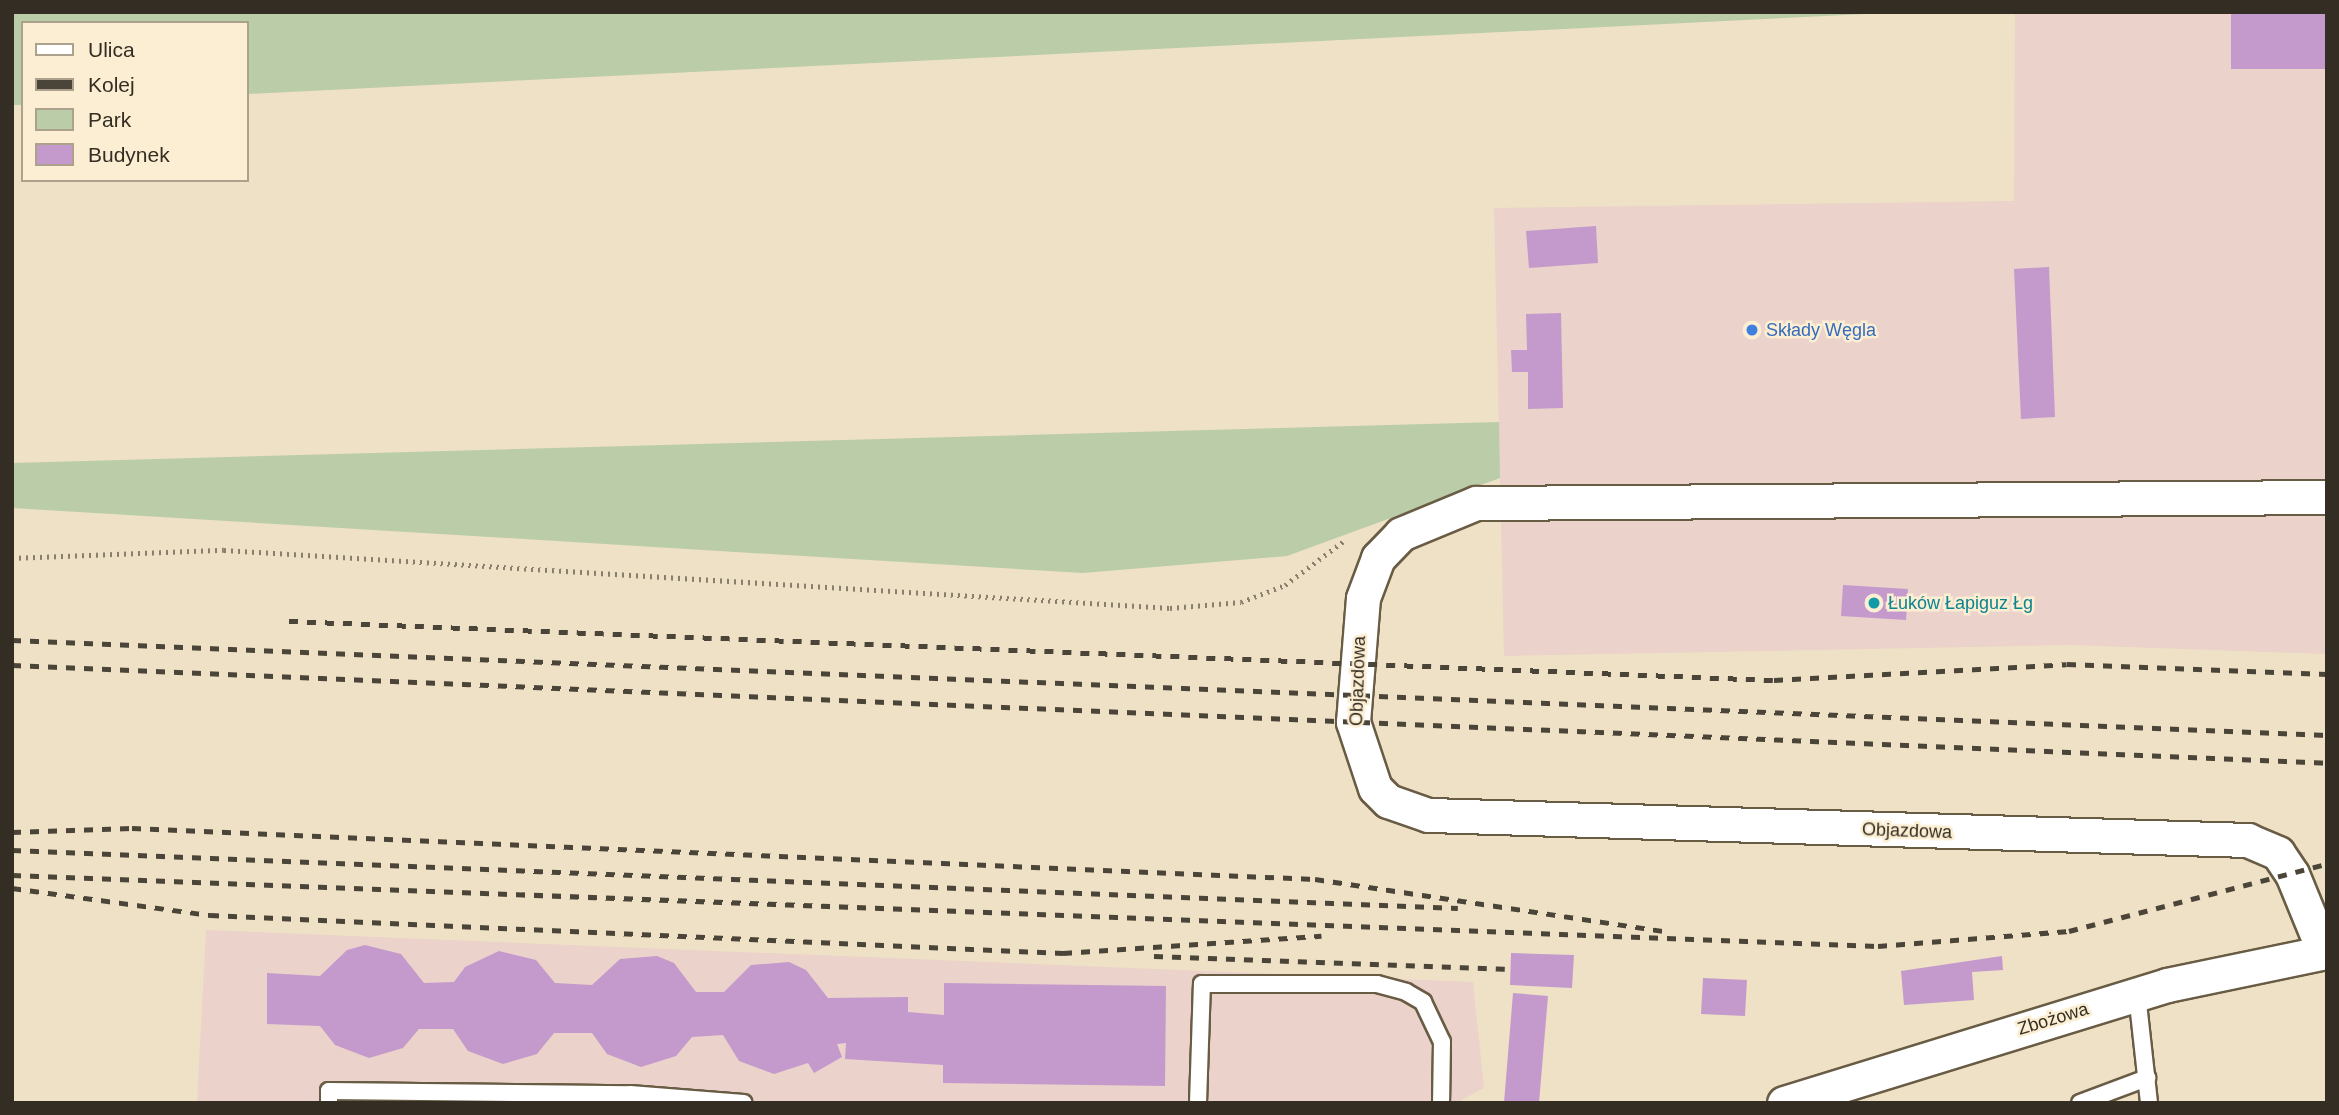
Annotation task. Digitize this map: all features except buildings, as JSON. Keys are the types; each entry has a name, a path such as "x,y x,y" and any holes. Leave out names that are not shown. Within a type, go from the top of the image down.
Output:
{"street":[{"path":"1389,543 1425,520 1499,499 2327,497"},
{"name":"Objazdowa","path":"1389,543 1363,598 1353,722 1363,769 1388,801 1428,815 1473,819 2248,840 2277,853 2292,874 2325,952"},
{"name":"Zbożowa","path":"1784,1103 2137,994 2246,964 2325,952"}],"lane":[{"path":"1198,1103 1202,984 1377,985 1406,992 1423,1002 1442,1042 1441,1103"},
{"path":"2137,994 2149,1103"},
{"path":"2080,1103 2147,1078"},
{"path":"329,1103 329,1091 629,1094 744,1103"}],"path":[{"path":"12,558 224,550 1170,608 1241,602 1285,585 1355,534 1389,543"}],"shaded area":[{"path":"2015,12 2327,12 2327,654 2071,645 1504,656 1494,208 2014,201"},
{"path":"206,930 1473,982 1484,1088 1456,1103 197,1103"}],"green space":[{"path":"12,12 1907,12 248,94 248,21 21,21 21,105 12,105"},
{"path":"1499,422 1500,478 1287,556 1083,573 12,508 12,463"}],"railway":[{"path":"289,621 1774,680 2067,664 2327,674"},
{"path":"12,640 2327,735"},
{"path":"12,665 2327,763"},
{"path":"12,832 132,828 1315,879 1662,931"},
{"path":"12,850 1458,908"},
{"path":"12,875 1878,946 2069,931 2327,864"},
{"path":"12,888 210,915 1063,953 1321,936"},
{"path":"1154,956 1511,969"}],"place":[{"name":"Składy Węgla","path":"1752,330"},
{"name":"Łuków Łapiguz Łg","path":"1874,603"}]}
